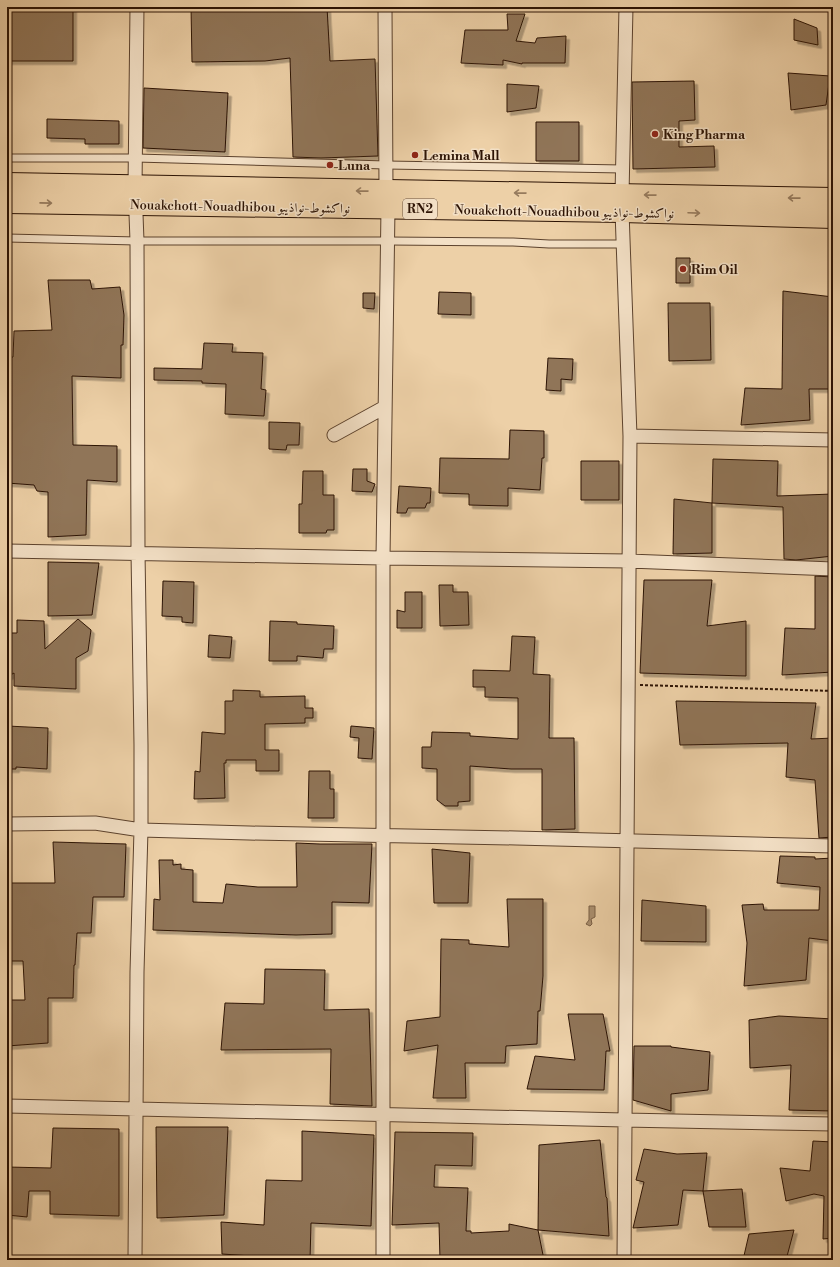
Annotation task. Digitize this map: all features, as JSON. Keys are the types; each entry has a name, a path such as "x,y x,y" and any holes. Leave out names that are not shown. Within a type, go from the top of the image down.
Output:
{"highway":[{"name":"Nouakchott-Nouadhibou نواكشوط-نواذيبو","path":"7,184 136,195 387,200 622,203 833,199"},
{"name":"Nouakchott-Nouadhibou نواكشوط-نواذيبو","path":"7,202 136,195"},
{"name":"Nouakchott-Nouadhibou نواكشوط-نواذيبو","path":"622,203 833,217"}],"street":[{"path":"135,1260 137,972 141,830 136,195 137,7"},
{"path":"383,1260 383,558 388,241 385,7"},
{"path":"624,1260 630,436 622,203 626,7"},
{"path":"334,436 386,407"},
{"path":"630,436 833,440"},
{"path":"7,550 383,558 629,561 833,569"},
{"path":"7,824 95,823 141,830 833,846"},
{"path":"7,1106 833,1124"}],"lane":[{"path":"7,158 136,158 386,165 623,169"},
{"path":"7,238 137,241 388,241 624,244"}],"path":[{"path":"627,685 833,691"}],"shaded area":[{"path":"589,906 595,906 595,917 591,919 592,924 590,926 586,924 589,920"}],"building":[{"path":"7,7 73,7 73,61 7,61"},
{"path":"191,7 327,7 330,61 375,59 378,156 321,158 293,157 290,58 265,61 192,62"},
{"path":"507,14 525,14 516,41 535,43 537,38 566,36 565,63 522,64 503,60 503,65 461,63 465,30 508,30"},
{"path":"794,19 817,28 818,45 794,40"},
{"path":"788,73 830,76 826,105 791,110"},
{"name":"King Pharma","path":"694,81 695,120 679,121 679,147 714,146 715,167 633,169 632,82"},
{"path":"507,84 539,86 536,108 507,112"},
{"path":"144,88 228,93 225,152 143,148"},
{"path":"47,119 119,121 119,144 85,144 85,139 47,138"},
{"path":"536,122 579,122 579,161 536,161"},
{"path":"676,258 690,258 690,283 676,283"},
{"path":"48,280 90,280 92,289 120,287 124,315 123,345 121,345 121,378 72,376 73,445 117,446 117,482 87,480 86,535 48,537 48,492 37,491 34,485 7,483 7,358 13,357 14,331 52,330"},
{"path":"783,291 833,297 833,389 809,389 810,420 741,425 745,388 782,389"},
{"path":"439,292 471,293 471,315 438,314"},
{"path":"363,293 375,293 374,309 363,308"},
{"path":"668,303 710,303 711,360 669,361"},
{"path":"204,343 233,344 232,352 263,353 261,389 266,390 264,416 225,414 226,384 202,383 202,381 154,380 154,368 202,369"},
{"path":"548,358 573,359 572,380 561,379 561,391 546,390"},
{"path":"269,422 300,423 299,445 287,445 286,450 269,449"},
{"path":"510,430 544,431 544,458 542,458 540,490 508,488 508,506 469,505 469,494 439,493 440,458 509,459"},
{"path":"713,459 778,461 777,496 833,494 833,556 796,560 784,559 783,507 712,503"},
{"path":"581,461 619,461 619,500 581,500"},
{"path":"353,469 367,469 367,481 375,484 372,492 352,491"},
{"path":"303,471 323,471 323,495 334,495 334,530 327,530 326,533 299,533 299,504 302,504"},
{"path":"399,486 431,488 430,503 427,503 425,508 408,508 406,513 397,513"},
{"path":"674,499 712,503 712,553 673,554"},
{"path":"48,562 99,563 92,615 48,616"},
{"path":"815,576 833,577 833,672 782,675 785,628 815,629"},
{"path":"644,580 712,580 707,626 746,621 746,676 640,673"},
{"path":"163,581 194,582 193,623 182,622 182,617 162,616"},
{"path":"439,585 453,585 453,592 468,592 469,625 440,626"},
{"path":"405,592 422,592 422,628 397,628 397,610 405,612"},
{"path":"78,619 91,630 88,651 76,658 76,689 14,686 14,673 7,677 7,633 17,633 17,620 44,621 45,649"},
{"path":"270,621 334,626 333,649 324,649 323,658 297,656 297,661 269,661"},
{"path":"209,635 232,637 230,658 208,657"},
{"path":"512,636 535,637 533,674 550,675 549,738 574,738 575,829 542,830 542,769 511,769 470,766 470,801 458,802 458,806 445,806 437,800 437,769 422,768 422,747 431,747 432,732 470,733 470,736 518,739 518,698 485,697 485,687 473,687 473,670 510,671"},
{"path":"233,690 260,691 260,697 305,696 305,708 313,708 313,718 305,718 305,723 265,724 265,750 279,750 279,771 256,771 256,760 226,760 226,763 224,763 225,798 194,799 195,771 200,772 202,732 225,734 225,701 233,701"},
{"path":"676,701 816,703 811,739 833,738 833,837 819,838 815,780 786,777 788,743 680,745"},
{"path":"7,726 48,728 47,769 16,767 16,769 7,769"},
{"path":"351,726 374,728 372,759 358,758 359,738 350,737"},
{"path":"309,771 330,771 330,789 334,789 334,818 308,818"},
{"path":"53,842 126,844 124,897 93,897 91,933 77,933 73,998 48,998 48,1043 7,1046 7,1000 25,1000 23,961 7,961 7,883 55,883"},
{"path":"296,843 372,844 369,903 332,902 332,934 296,935 153,930 154,899 160,900 159,860 173,860 173,865 181,864 181,869 193,870 193,902 223,903 226,884 258,887 297,887"},
{"path":"432,849 470,853 468,903 434,903"},
{"path":"780,856 815,857 815,859 833,858 833,941 809,938 806,980 744,986 747,943 742,905 763,904 764,910 819,910 820,887 777,883"},
{"path":"507,899 543,899 543,976 540,1011 538,1011 537,1044 506,1046 505,1063 465,1063 466,1098 433,1098 438,1045 404,1051 407,1021 440,1017 441,939 469,940 469,944 509,947"},
{"path":"642,900 706,906 706,942 641,941"},
{"path":"265,969 325,970 324,1010 369,1009 372,1106 330,1104 331,1049 221,1050 225,1003 264,1004"},
{"path":"568,1014 603,1014 610,1051 606,1051 604,1090 527,1089 535,1056 575,1060"},
{"path":"779,1016 833,1019 833,1111 789,1110 791,1065 750,1068 749,1020"},
{"path":"634,1046 671,1046 710,1052 708,1090 671,1094 671,1111 633,1100"},
{"path":"156,1127 228,1127 224,1215 157,1218"},
{"path":"53,1128 119,1129 119,1216 50,1214 50,1191 29,1191 27,1217 7,1215 7,1167 51,1168"},
{"path":"302,1131 374,1135 371,1226 311,1223 310,1260 222,1254 221,1222 264,1225 266,1180 302,1181"},
{"path":"395,1132 473,1133 472,1166 435,1165 434,1187 468,1188 466,1231 471,1231 471,1233 509,1231 509,1224 538,1230 544,1260 440,1260 439,1223 392,1225"},
{"path":"600,1140 607,1198 609,1236 538,1230 539,1145"},
{"path":"813,1141 833,1142 833,1238 823,1239 824,1196 814,1194 786,1201 780,1168 810,1171"},
{"path":"644,1149 677,1154 707,1153 703,1191 683,1190 678,1225 633,1228 644,1182 636,1180"},
{"path":"742,1189 746,1227 709,1227 703,1191"},
{"path":"794,1230 786,1260 743,1260 749,1234"}],"place":[{"name":"King Pharma","path":"655,134"},
{"name":"Lemina Mall","path":"415,155"},
{"name":"Luna","path":"330,165"},
{"name":"Rim Oil","path":"683,269"}]}
